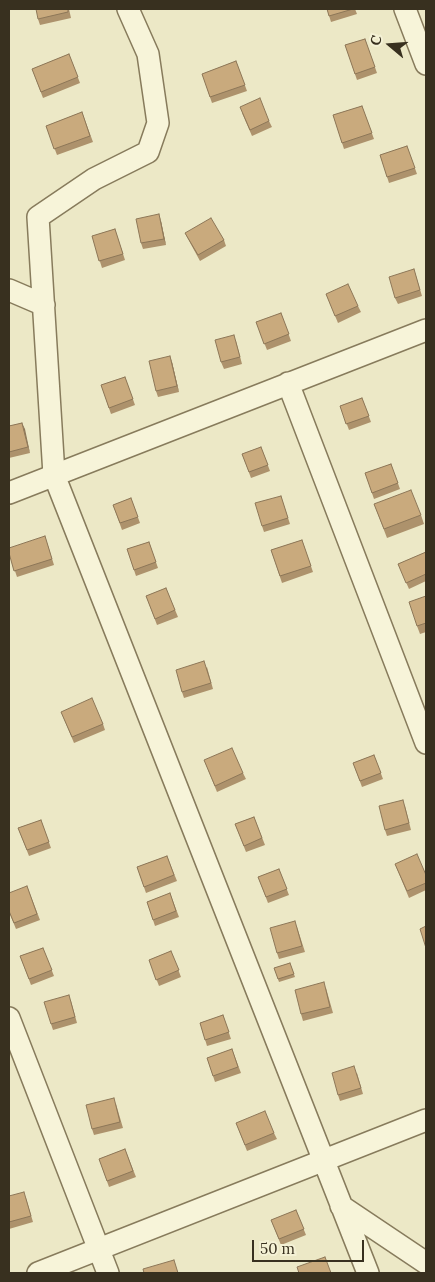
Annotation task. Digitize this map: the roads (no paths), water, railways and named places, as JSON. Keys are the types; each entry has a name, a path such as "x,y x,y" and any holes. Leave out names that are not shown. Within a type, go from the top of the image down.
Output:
{"street":[{"path":"128,9 148,54 158,123 148,152 94,180 38,217 54,475 368,1273"},
{"path":"405,9 426,64"},
{"path":"9,290 44,305"},
{"path":"9,492 426,330"},
{"path":"288,384 426,743"},
{"path":"9,1018 108,1273"},
{"path":"38,1273 426,1120"},
{"path":"341,1206 426,1263"}]}
